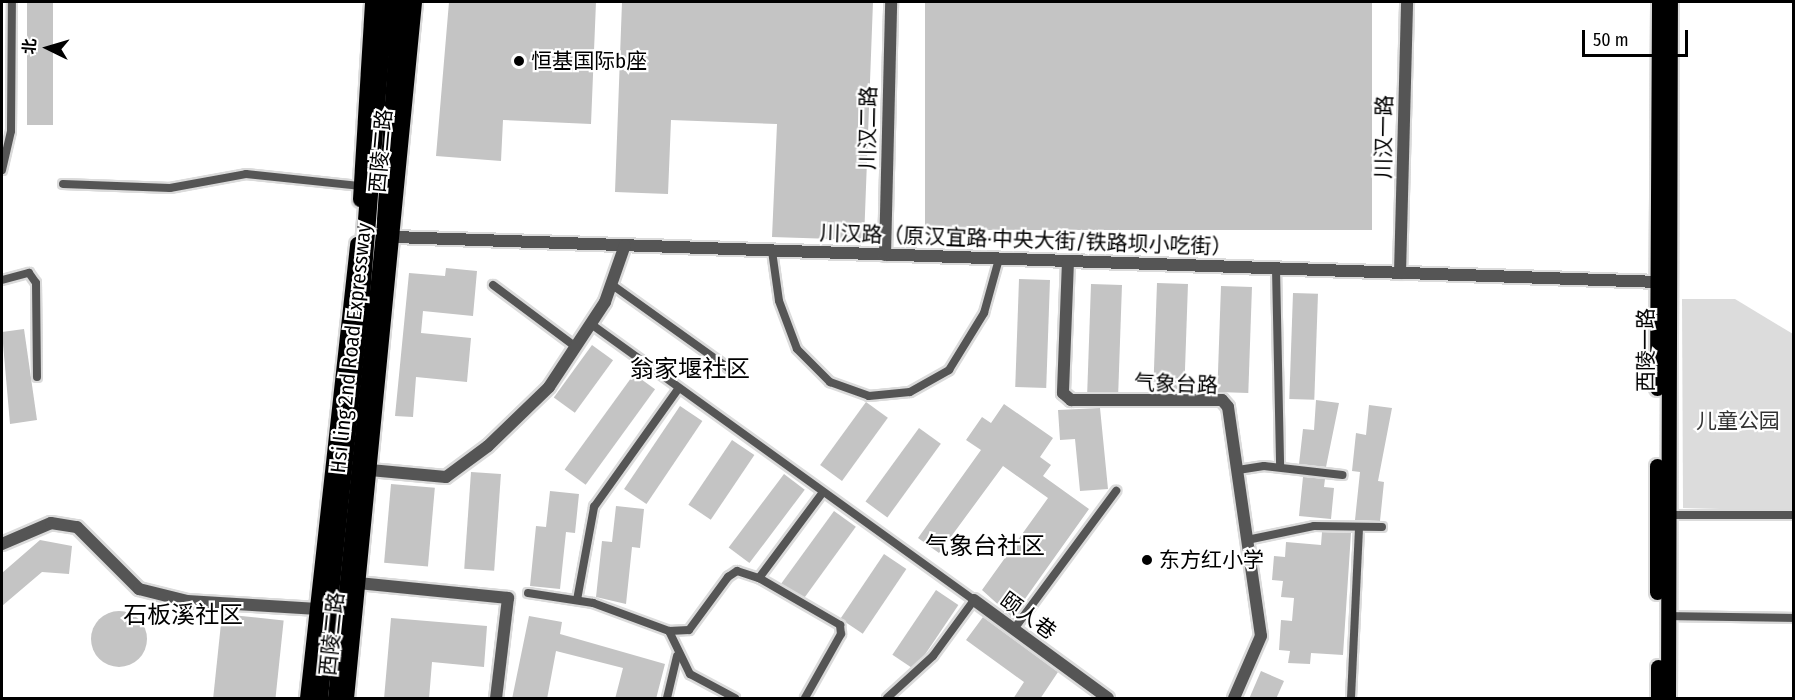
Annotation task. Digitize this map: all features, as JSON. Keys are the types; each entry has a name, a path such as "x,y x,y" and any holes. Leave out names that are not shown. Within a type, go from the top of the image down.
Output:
{"highway":[{"name":"Hsi ling 2nd Road Expressway","path":"319,699 360,309 384,2"},
{"name":"Hsi ling 2nd Road Expressway","path":"337,699 386,220 401,2"}],"main road":[{"name":"西陵二路","path":"307,699 361,186 372,2"},
{"name":"西陵二路","path":"346,699 395,237 414,2"},
{"name":"西陵一路","path":"1658,699 1659,2"},
{"name":"西陵一路","path":"1668,699 1670,2"}],"street":[{"name":"川汉二路","path":"885,255 891,2"},
{"name":"川汉一路","path":"1400,273 1407,2"},
{"name":"川汉路（原汉宜路·中央大街/铁路坝小吃街）","path":"395,237 1657,282"},
{"path":"370,470 446,477 488,446 549,387 591,324 611,284 625,245"},
{"name":"气象台路","path":"1068,261 1063,393 1086,402 1222,400 1228,407 1261,636 1234,699"},
{"path":"2,544 51,523 77,527 139,589 187,601 318,609"},
{"path":"358,583 508,598 496,699"},
{"name":"颐人巷","path":"974,600 1108,699"}],"lane":[{"path":"2,170 11,131 12,2"},
{"path":"63,184 170,188 246,174 361,186"},
{"path":"772,250 778,301 797,349 830,382 869,396 910,392 949,370 984,313 999,259"},
{"path":"1276,269 1280,467"},
{"path":"2,280 29,273 36,283 37,377"},
{"path":"611,284 732,370"},
{"path":"493,285 576,347"},
{"path":"591,324 974,600"},
{"path":"577,600 594,507 679,388"},
{"path":"1238,470 1280,467 1342,475"},
{"path":"1014,629 1116,491"},
{"path":"759,578 824,492"},
{"path":"1668,515 1794,515"},
{"path":"1247,540 1314,526 1382,527"},
{"path":"1351,699 1359,527"},
{"path":"528,593 577,600 669,631 689,630 737,571 759,578 840,625 842,634 805,699"},
{"name":"颐人巷","path":"886,699 933,656 974,600"},
{"path":"1668,616 1794,618"},
{"path":"669,631 677,656 690,674 735,699"},
{"path":"667,699 677,656"}],"green space":[{"name":"儿童公园","path":"1682,299 1735,299 1793,334 1793,511 1683,508"}],"building":[{"path":"27,2 53,2 53,125 27,125"},
{"name":"恒基国际b座","path":"449,2 596,2 591,124 503,120 501,161 436,156"},
{"path":"622,2 873,2 864,240 772,237 777,124 671,120 668,194 615,192"},
{"path":"925,2 1372,2 1372,230 925,230"},
{"path":"446,268 477,271 473,316 423,311 421,333 471,338 467,382 416,377 413,417 395,416 409,273 445,276"},
{"path":"1019,279 1050,280 1046,388 1015,387"},
{"path":"1157,283 1188,284 1184,392 1153,391"},
{"path":"1091,284 1122,285 1118,393 1087,392"},
{"path":"1221,286 1252,287 1248,393 1217,392"},
{"path":"1293,293 1318,294 1314,400 1289,399"},
{"path":"24,329 37,420 10,424 2,332"},
{"path":"592,345 613,360 575,413 554,398"},
{"path":"634,374 655,389 586,485 565,469"},
{"path":"1316,400 1339,403 1326,467 1299,464 1303,429 1314,430"},
{"path":"866,402 888,418 842,481 820,465"},
{"path":"1004,404 1053,438 1040,457 1051,465 1043,476 1089,509 1012,617 982,590 1048,498 1003,466 939,553 918,538 981,450 966,440 982,417 991,423"},
{"path":"1369,405 1392,408 1378,481 1384,482 1380,521 1355,520 1360,472 1352,471 1356,433 1366,435"},
{"path":"680,406 702,421 646,504 624,489"},
{"path":"1100,408 1108,489 1080,491 1075,439 1060,440 1058,410"},
{"path":"919,428 941,444 887,517 866,502"},
{"path":"732,440 754,455 711,520 688,505"},
{"path":"471,472 501,474 494,571 464,569"},
{"path":"784,474 805,490 749,563 729,547"},
{"path":"1303,477 1325,479 1324,487 1334,488 1331,519 1299,516"},
{"path":"391,484 435,488 428,567 384,563"},
{"path":"550,491 579,494 575,533 566,532 560,589 530,586 536,526 546,527"},
{"path":"616,506 644,509 640,548 632,547 626,604 596,597 602,541 612,542"},
{"path":"834,511 856,527 803,600 781,584"},
{"path":"1322,532 1351,533 1343,655 1311,653 1310,664 1288,663 1290,651 1279,650 1281,620 1292,621 1294,598 1281,597 1283,581 1272,580 1274,556 1285,557 1286,542 1321,545"},
{"path":"40,540 72,546 69,574 42,572 2,606 2,573"},
{"path":"884,554 906,569 863,634 840,619"},
{"path":"936,590 958,605 915,670 892,655"},
{"path":"113,611 125,611 135,615 143,623 147,639 143,655 135,663 125,667 113,667 103,663 95,655 91,645 91,633 95,623 103,615"},
{"path":"222,614 284,620 276,698 213,698"},
{"path":"529,616 562,622 560,634 665,664 656,699 615,699 623,668 556,651 547,699 512,699"},
{"path":"983,617 1058,672 1040,699 1013,699 1024,682 966,640"},
{"path":"391,618 487,626 484,667 432,662 429,699 384,699"},
{"path":"1261,671 1284,681 1276,699 1249,699"}],"place":[{"name":"恒基国际b座","path":"519,61"},
{"name":"东方红小学","path":"1147,560"}],"district":[{"name":"翁家堰社区","path":"690,370"},
{"name":"气象台社区","path":"985,547"},
{"name":"石板溪社区","path":"183,616"}]}
